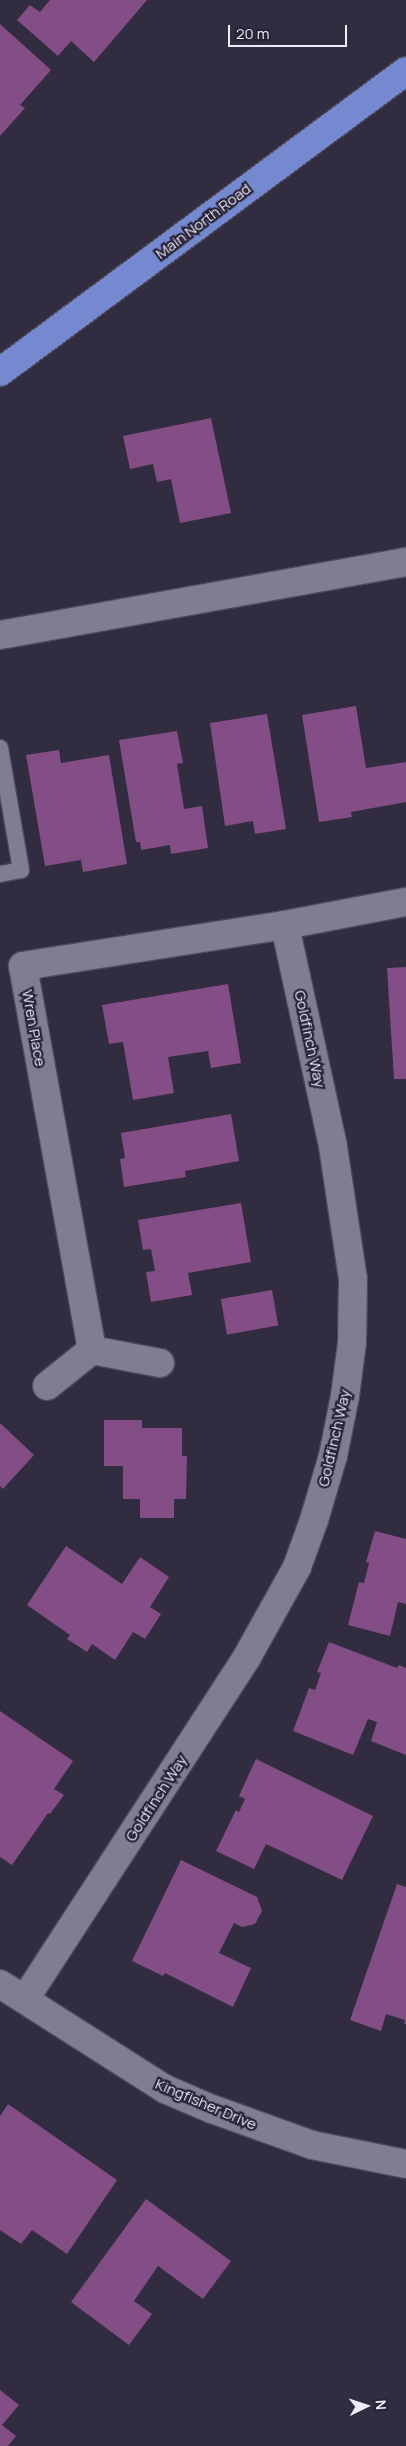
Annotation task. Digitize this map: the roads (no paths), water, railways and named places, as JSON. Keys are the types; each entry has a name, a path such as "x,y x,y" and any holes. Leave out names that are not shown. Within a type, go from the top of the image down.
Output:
{"main road":[{"name":"Main North Road","path":"0,372 406,71"}],"street":[{"path":"0,635 406,562"},
{"path":"285,925 406,902"},
{"name":"Wren Place","path":"92,1350 23,966 285,925"},
{"name":"Goldfinch Way","path":"25,1999 247,1657 297,1566 333,1456 345,1396 352,1344 353,1279 333,1146 285,925"},
{"path":"48,1386 92,1350 160,1363"},
{"name":"Kingfisher Drive","path":"0,1984 88,2042 165,2089 212,2109 312,2145 406,2164"}],"lane":[{"path":"0,748 21,870 0,874"}]}
